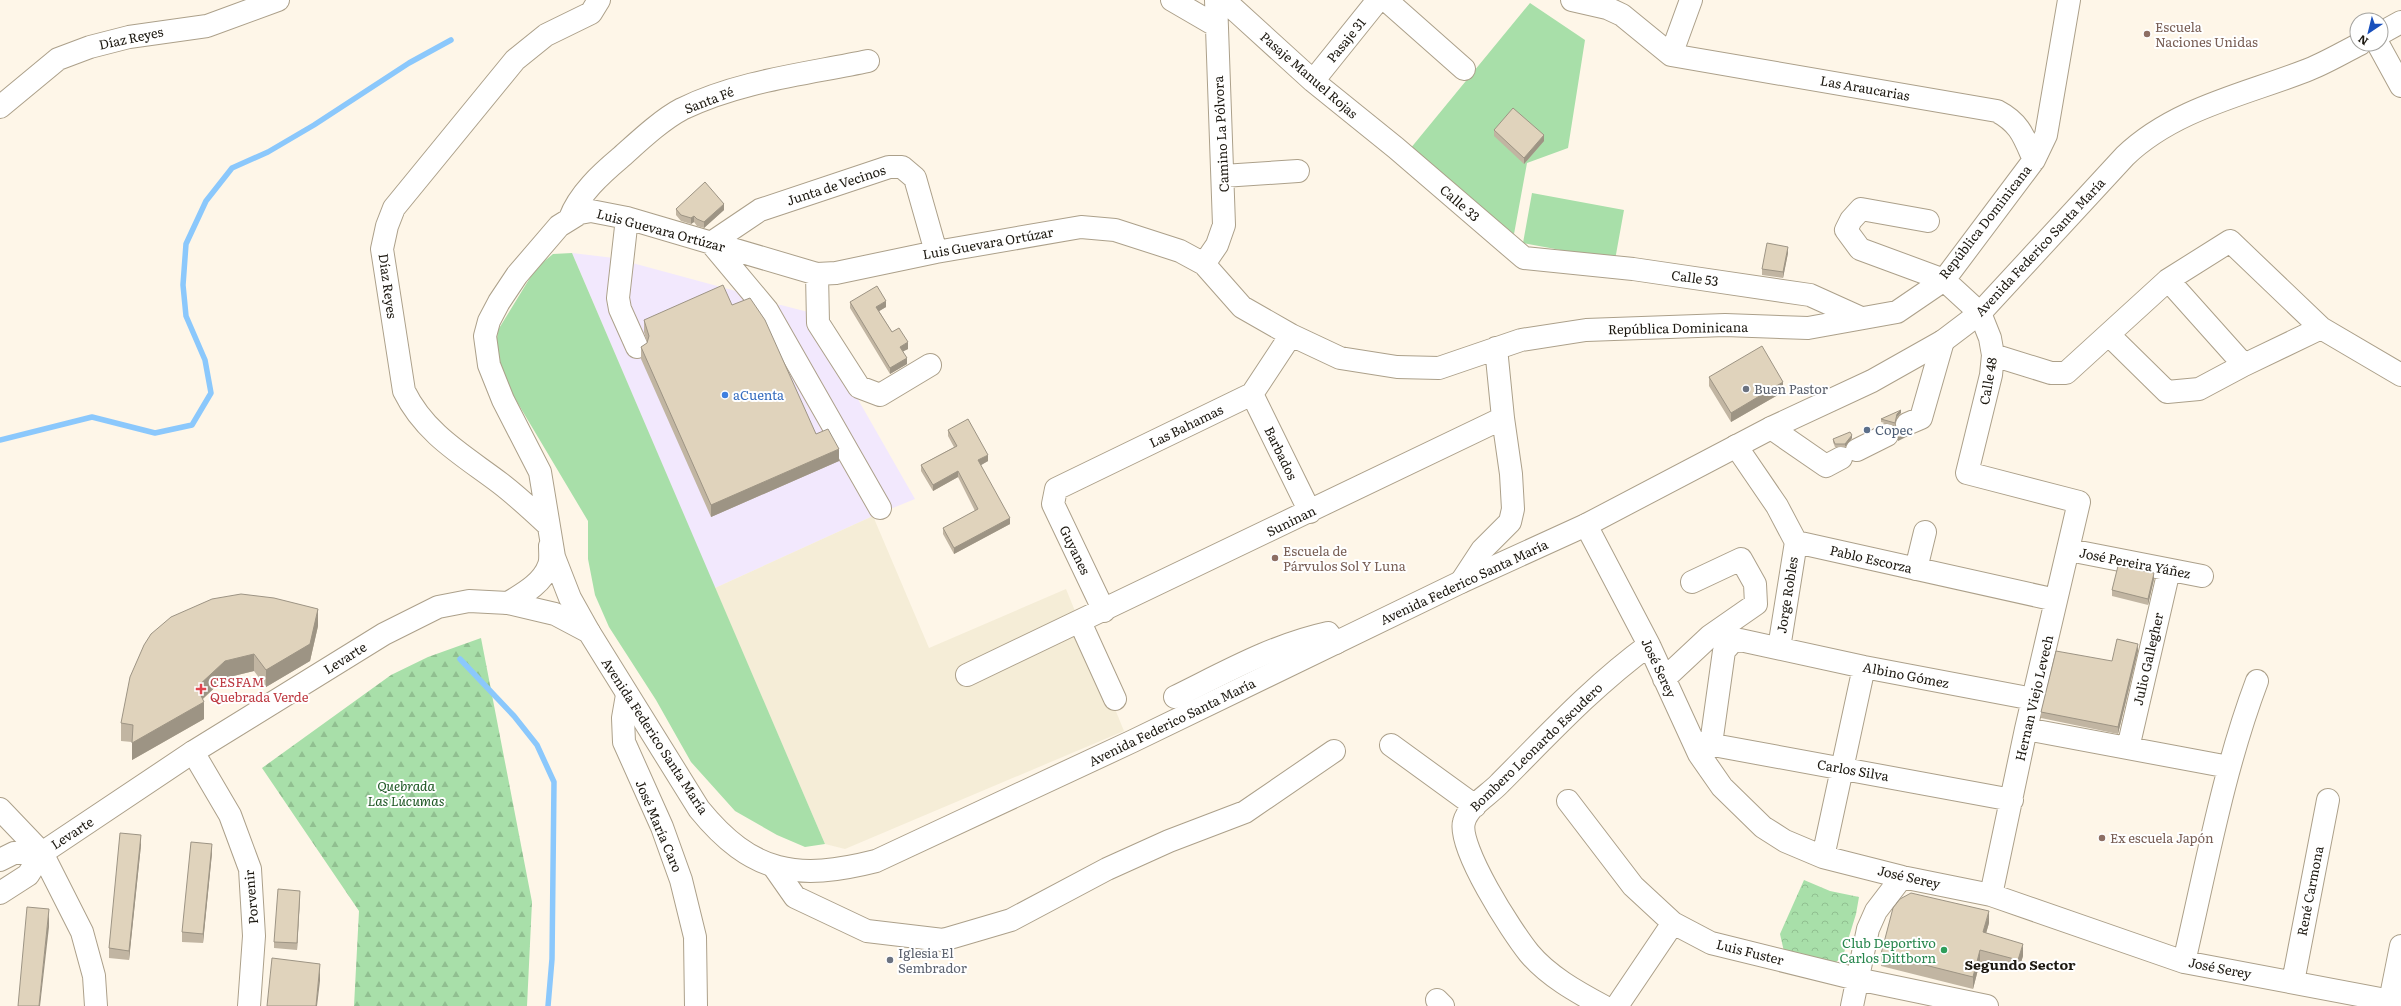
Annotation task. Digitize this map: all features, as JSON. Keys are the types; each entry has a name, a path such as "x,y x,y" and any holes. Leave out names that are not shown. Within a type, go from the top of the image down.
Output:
{"street":[{"name":"Díaz Reyes","path":"0,107 58,59 90,47 129,37 207,26 278,0"},
{"name":"Díaz Reyes","path":"549,534 507,489 428,428 414,411 404,391 382,249 387,226 394,208 515,60 546,35 591,13 600,0"},
{"path":"1172,0 1215,25"},
{"name":"Camino La Pólvora","path":"1204,264 1217,244 1224,224 1224,176 1215,25 1216,0"},
{"name":"Pasaje Manuel Rojas","path":"1224,0 1313,80 1396,148"},
{"name":"Pasaje 31","path":"1313,80 1378,0"},
{"path":"1386,0 1464,69"},
{"path":"1572,0 1607,8 1622,15 1671,54 1692,0"},
{"name":"República Dominicana","path":"1204,264 1242,306 1291,336 1340,358 1397,367 1439,368 1521,340 1586,330 1726,325 1808,328 1897,312 1944,280 2034,160 2046,135 2069,0"},
{"path":"2389,29 2401,22"},
{"name":"Avenida Federico Santa María","path":"589,632 699,808 716,829 735,846 774,867 809,872 840,870 876,861 1336,643 1461,582 1586,525 1771,428 1872,381 1943,341 1980,313 2125,156 2150,134 2176,119 2307,70 2349,49"},
{"path":"2382,52 2401,86"},
{"name":"Las Araucarias","path":"1671,54 1997,111 2012,119 2023,136 2034,160"},
{"name":"Santa Fé","path":"570,218 576,206 598,177 681,110 723,93 760,82 868,61"},
{"name":"Calle 33","path":"1396,148 1524,258"},
{"name":"Junta de Vecinos","path":"711,243 760,210 889,167 902,167 915,178 936,252"},
{"path":"1224,176 1298,172"},
{"path":"1928,221 1861,209 1851,220 1846,230 1860,249 1944,280"},
{"name":"Luis Guevara Ortúzar","path":"589,632 570,598 549,534 540,472 495,382 489,365 485,336 489,321 517,275 546,240 570,218 580,213 591,211 627,218 817,274 836,273 936,252 1081,227 1115,230 1147,239 1180,251 1204,264"},
{"path":"627,218 618,298 620,309 637,347"},
{"path":"1993,354 2051,373 2066,373 2168,280 2230,241 2321,328 2401,375"},
{"path":"711,243 767,310 880,508"},
{"name":"Calle 53","path":"1524,258 1633,269 1810,295 1861,318"},
{"path":"817,274 818,324 859,387 880,395 930,365"},
{"name":"Calle 48","path":"1944,280 1980,313 1990,338 1993,354 1991,375 1967,473 2079,502"},
{"path":"2168,280 2244,365"},
{"path":"2108,335 2167,392 2199,389 2244,365 2321,328"},
{"path":"1252,394 1291,336"},
{"path":"1907,424 1921,418 1943,341"},
{"path":"1461,582 1482,550 1510,522 1513,509 1511,474 1502,418 1496,348"},
{"name":"Las Bahamas","path":"1056,488 1252,394"},
{"name":"Barbados","path":"1252,394 1310,512"},
{"name":"Suninan","path":"967,675 1104,611 1502,418"},
{"path":"1771,428 1826,466 1887,435"},
{"path":"1736,446 1777,506 1796,542"},
{"name":"Guyanes","path":"1056,488 1053,504 1104,611"},
{"name":"Hernan Viejo Levech","path":"1991,895 2026,729 2079,502"},
{"name":"José Serey","path":"1586,525 1649,645 1664,679 1702,743 1722,787 1763,827 1785,841 1824,857 1902,877 1991,895 2184,962 2396,1002"},
{"path":"1916,568 1925,532"},
{"path":"508,603 532,589 549,565 549,534"},
{"name":"Pablo Escorza","path":"1796,542 2056,600"},
{"name":"Jorge Robles","path":"1778,648 1796,542"},
{"name":"José Pereira Yáñez","path":"2069,550 2202,576"},
{"path":"1664,679 1710,636 1756,604 1756,584 1741,559 1692,582"},
{"name":"Julio Gallegher","path":"2128,748 2169,570"},
{"name":"Levarte","path":"0,893 28,876 42,853 193,752 384,634 438,607 469,601 508,603 555,614 589,632"},
{"path":"1080,622 1115,700"},
{"path":"1175,697 1260,656 1304,638 1328,633 1336,643"},
{"name":"Albino Gómez","path":"1702,743 1724,651 1732,642 1740,640 1864,667 2033,698"},
{"name":"Bombero Leonardo Escudero","path":"1602,1006 1580,994 1552,974 1530,953 1471,860 1462,831 1464,821 1475,806 1597,686 1649,645"},
{"path":"1824,857 1841,768 1864,667"},
{"path":"2184,962 2229,767 2241,723 2257,681"},
{"name":"José María Caro","path":"627,695 623,718 624,742 662,827 681,880 695,937 696,1006"},
{"path":"2026,729 2229,767"},
{"name":"Carlos Silva","path":"1702,743 2012,800"},
{"path":"1391,745 1475,806"},
{"path":"774,867 795,897 867,931 943,940 1010,920 1107,869 1169,841 1245,812 1334,751"},
{"name":"Porvenir","path":"193,752 230,816 250,869 254,936 249,1006"},
{"name":"René Carmona","path":"2293,982 2328,800"},
{"name":"Luis Fuster","path":"1568,801 1633,886 1673,923 1711,943 1857,979 1987,1006"},
{"path":"0,808 42,853 82,932 94,976 96,1006"},
{"name":"Levarte","path":"0,860 14,853 42,853"},
{"path":"1852,1006 1868,928 1876,911 1902,877"},
{"path":"1617,1006 1673,923"},
{"path":"2396,1002 2401,946"}],"shaded area":[{"path":"572,253 614,258 743,293 749,302 781,305 808,312 915,499 873,516 715,588"},
{"path":"873,516 929,648 1066,589 1124,731 845,849 825,844 715,588"}],"green space":[{"path":"1530,3 1585,40 1568,148 1527,163 1514,234 1410,149"},
{"path":"1532,193 1624,210 1615,260 1523,243"},
{"path":"572,253 825,844 805,847 777,835 735,811 691,762 656,700 609,627 595,595 588,559 588,521 501,375 495,354 498,330 536,268 553,254"},
{"name":"Quebrada Las Lúcumas","path":"481,638 532,902 527,1006 354,1006 359,911 262,768 391,675 428,657"},
{"path":"1804,880 1830,891 1859,897 1856,914 1843,956 1828,969 1785,956 1780,934"}],"building":[{"path":"1513,108 1544,135 1524,158 1494,130"},
{"path":"705,182 724,204 704,222 694,216 691,218 681,215 676,209"},
{"path":"1767,243 1788,247 1783,272 1762,269"},
{"name":"aCuenta","path":"723,285 732,305 750,298 765,320 816,434 828,429 839,449 711,505 641,347 647,343 649,336 644,320"},
{"path":"877,286 886,301 876,307 892,332 899,328 908,342 900,347 907,358 890,368 850,302"},
{"name":"Buen Pastor","path":"1762,346 1783,382 1731,413 1709,377"},
{"path":"1901,410 1897,414 1895,423 1881,419"},
{"path":"968,419 988,455 978,460 1010,518 954,548 943,528 978,509 958,471 933,485 921,465 957,446 948,430"},
{"path":"1899,430 1908,433 1898,438"},
{"path":"1850,432 1852,435 1845,444 1835,444 1833,439"},
{"path":"2118,566 2154,573 2148,599 2112,590"},
{"path":"241,594 274,598 318,609 310,644 266,670 254,654 225,661 197,687 204,702 132,743 133,725 121,723 130,677 144,645 151,634 171,617 212,599"},
{"path":"2117,639 2138,644 2118,727 2041,712 2056,651 2112,661"},
{"path":"120,833 141,835 129,951 109,948"},
{"path":"191,842 212,844 203,934 182,932"},
{"path":"278,889 300,891 297,943 274,942"},
{"name":"Club Deportivo Carlos Dittborn","path":"1911,893 1989,911 1983,932 2023,944 2018,960 1980,950 1973,977 1881,954 1893,908 1900,899"},
{"path":"27,907 49,909 39,1006 18,1006"},
{"path":"272,958 320,964 316,1006 267,1006"}],"waterway":[{"path":"0,440 92,417 155,433 192,425 211,393 205,360 186,316 183,285 186,244 206,201 232,168 268,152 314,125 409,63 451,40"},
{"path":"460,659 514,716 537,745 554,782 552,959 548,1006"}],"place":[{"name":"Escuela Naciones Unidas","path":"2147,34"},
{"name":"Buen Pastor","path":"1746,389"},
{"name":"aCuenta","path":"725,395"},
{"name":"Copec","path":"1867,430"},
{"name":"Escuela de Párvulos Sol Y Luna","path":"1275,558"},
{"name":"CESFAM Quebrada Verde","path":"201,689"},
{"name":"Ex escuela Japón","path":"2102,838"},
{"name":"Club Deportivo Carlos Dittborn","path":"1944,950"},
{"name":"Iglesia El Sembrador","path":"890,960"}],"district":[{"name":"Segundo Sector","path":"2020,965"}]}
